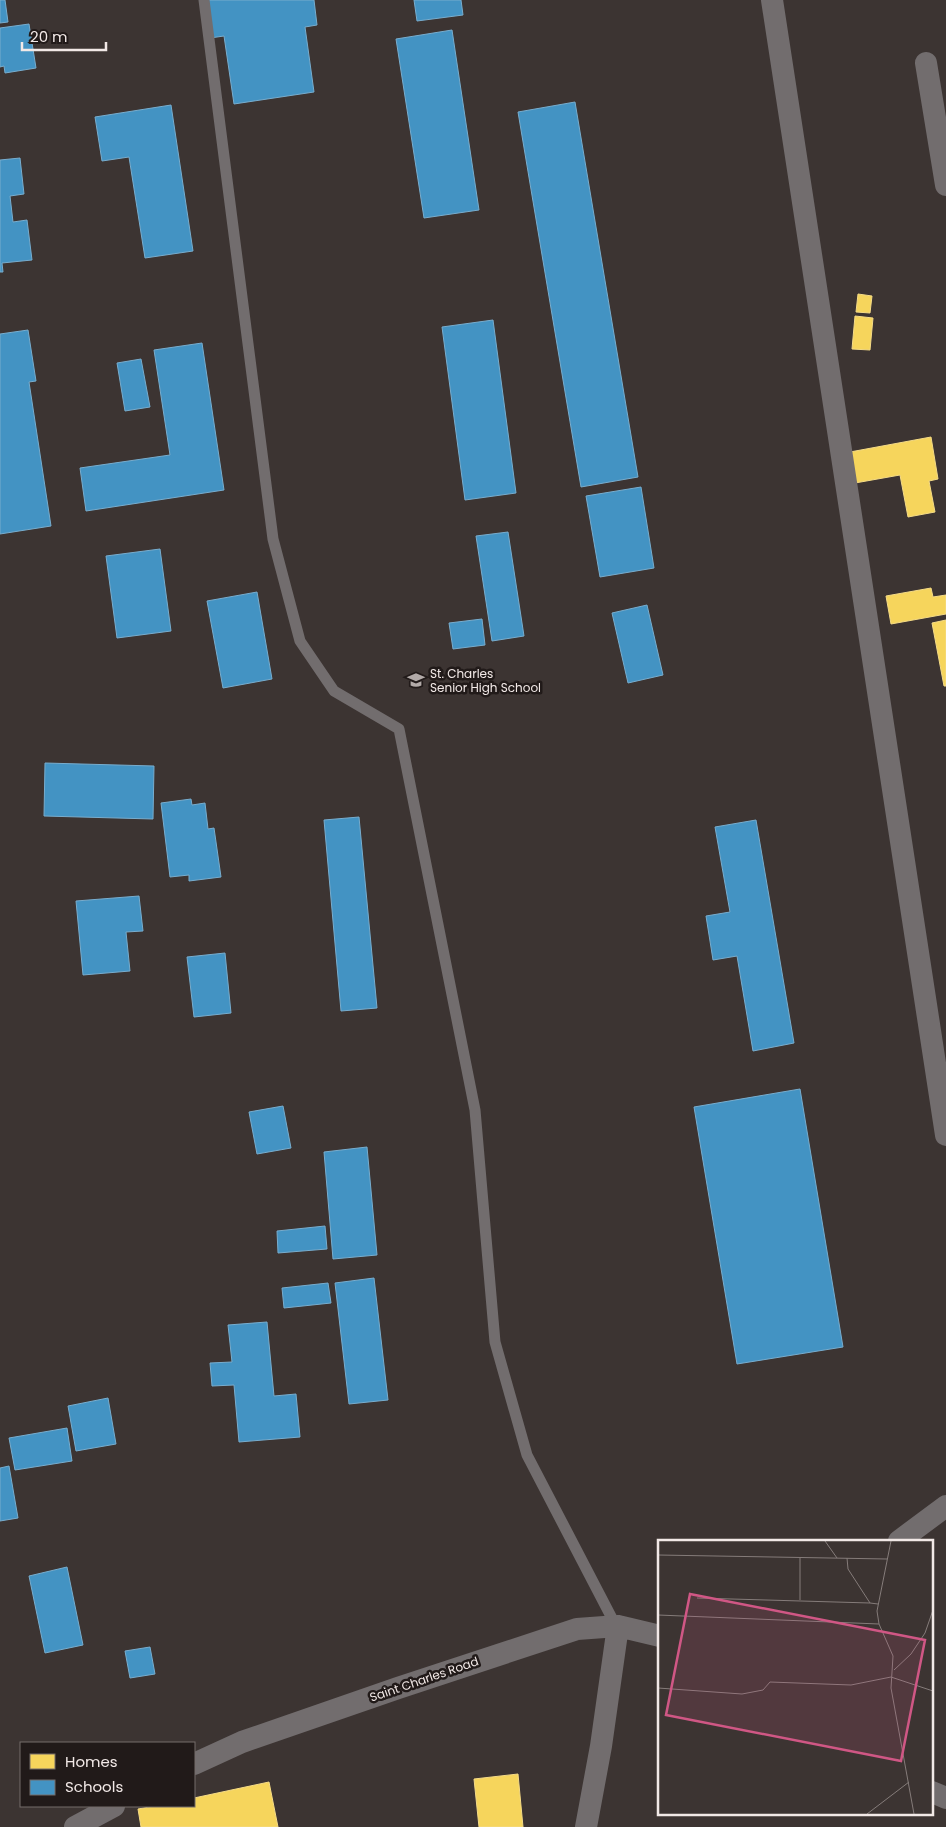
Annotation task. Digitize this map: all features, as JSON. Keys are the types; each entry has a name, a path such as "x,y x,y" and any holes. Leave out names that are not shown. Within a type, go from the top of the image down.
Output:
{"street":[{"path":"772,0 946,1135"},
{"path":"926,63 946,185"},
{"path":"900,1540 946,1506"},
{"name":"Saint Charles Road","path":"195,1764 242,1742 577,1628 617,1626 658,1636"},
{"path":"586,1827 601,1746 617,1626"},
{"path":"934,1793 946,1798"},
{"path":"75,1827 112,1807"}],"lane":[{"path":"204,0 273,539 300,641 334,691 399,729 475,1110 495,1342 527,1455 617,1626"}],"building: Homes":[{"path":"858,294 872,296 870,313 856,312"},
{"path":"855,316 873,318 870,350 852,349"},
{"path":"931,437 938,479 929,481 935,512 908,517 900,475 855,483 850,452"},
{"path":"931,588 933,597 946,595 946,614 891,624 886,596"},
{"path":"946,620 946,686 944,686 932,623"},
{"path":"518,1774 523,1827 479,1827 474,1779"},
{"path":"269,1782 278,1827 141,1827 138,1809 149,1807 195,1807 195,1798"}],"building: Schools":[{"path":"0,0 5,0 8,22 0,23"},
{"path":"204,0 314,0 317,25 305,27 314,92 234,104 224,36 210,38"},
{"path":"414,0 461,0 463,15 417,21"},
{"path":"29,24 36,68 5,73 4,66 0,67 0,28"},
{"path":"452,30 479,210 424,218 396,39"},
{"path":"575,102 638,477 581,487 518,112"},
{"path":"171,105 193,251 145,258 129,157 102,161 95,117"},
{"path":"20,158 24,194 10,196 13,222 27,220 32,260 2,263 3,272 0,272 0,160"},
{"path":"493,320 516,493 465,500 442,327"},
{"path":"28,330 36,381 29,382 51,526 0,534 0,334"},
{"path":"202,343 224,490 86,511 80,468 170,455 154,350"},
{"path":"141,359 150,407 125,411 117,363"},
{"path":"641,487 654,568 600,577 586,496"},
{"path":"508,532 524,636 492,641 476,536"},
{"path":"160,549 171,631 117,638 106,556"},
{"path":"257,592 272,679 223,688 207,601"},
{"path":"647,605 663,675 628,683 612,613"},
{"path":"482,619 485,645 453,649 449,623"},
{"path":"45,763 154,766 153,819 44,816"},
{"path":"191,799 192,805 205,803 208,829 214,828 221,877 189,881 189,875 170,877 161,803"},
{"path":"359,817 377,1008 341,1011 324,820"},
{"path":"756,820 794,1043 753,1051 737,956 713,960 706,916 730,912 715,827"},
{"path":"139,896 143,931 126,932 130,971 83,975 76,901"},
{"path":"225,953 231,1013 194,1017 187,957"},
{"path":"800,1089 843,1347 737,1364 694,1107"},
{"path":"283,1106 291,1148 257,1154 249,1112"},
{"path":"367,1147 377,1255 333,1259 324,1152"},
{"path":"325,1226 327,1249 278,1253 277,1231"},
{"path":"374,1278 388,1400 349,1404 335,1283"},
{"path":"328,1283 331,1303 284,1308 282,1288"},
{"path":"267,1322 274,1396 296,1394 300,1437 239,1442 234,1385 212,1386 210,1363 232,1362 228,1325"},
{"path":"108,1398 116,1444 76,1451 68,1406"},
{"path":"67,1428 72,1461 15,1470 9,1438"},
{"path":"9,1466 18,1518 0,1521 0,1468"},
{"path":"67,1567 83,1645 45,1653 29,1576"},
{"path":"150,1647 155,1674 130,1678 125,1651"}],"place":[{"name":"St. Charles Senior High School","path":"416,680"}]}
